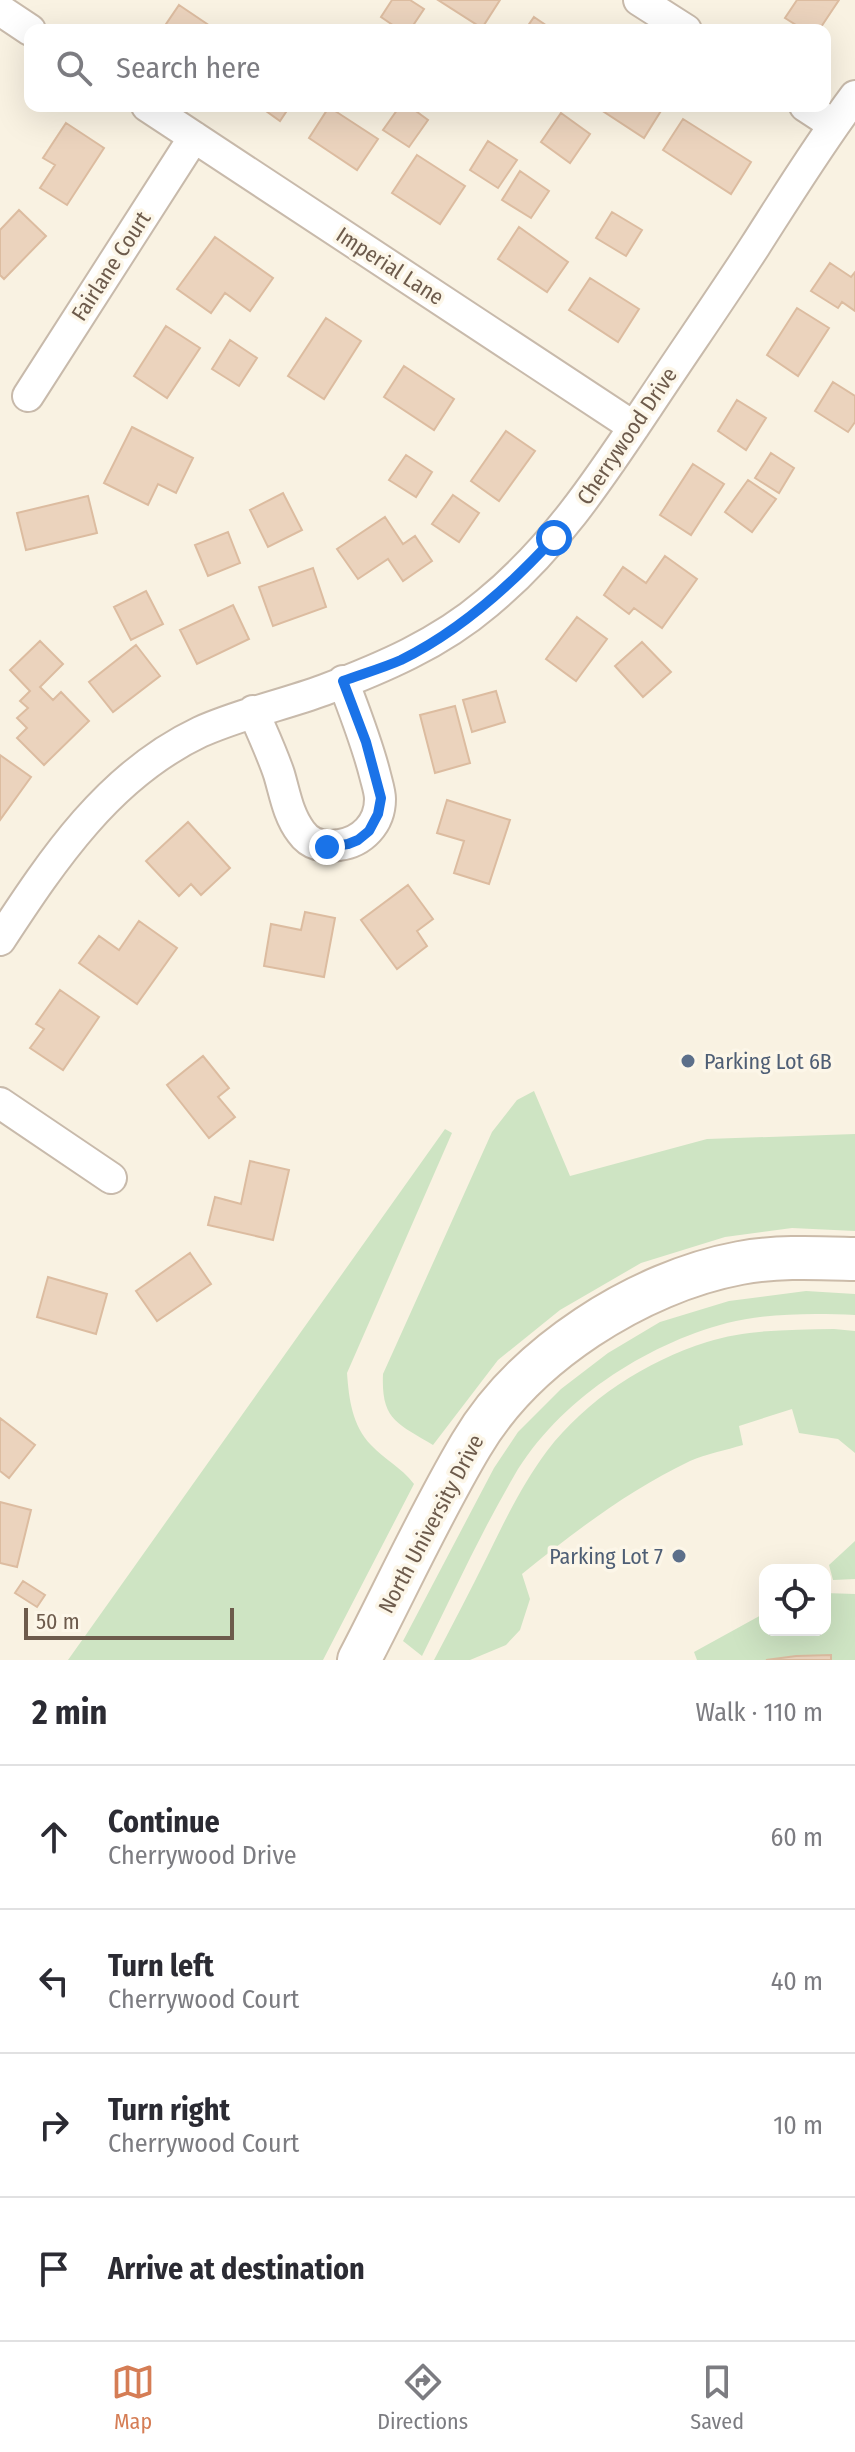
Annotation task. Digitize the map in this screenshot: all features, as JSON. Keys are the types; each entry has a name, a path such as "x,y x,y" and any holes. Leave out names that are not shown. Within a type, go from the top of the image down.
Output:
{"street":[{"path":"639,0 677,24"},
{"path":"0,10 24,26"},
{"name":"Cherrywood Drive","path":"0,940 10,904 100,804 135,773 199,733 400,660 446,634 527,568 592,489 855,96"},
{"name":"Imperial Lane","path":"156,112 634,427"},
{"path":"814,112 834,125"},
{"name":"Fairlane Court","path":"28,396 194,137"},
{"path":"253,711 278,772 290,812 301,832 316,845 348,844 369,831 378,814 381,798 366,742 343,681"},
{"path":"0,1103 111,1178"},
{"name":"North University Drive","path":"359,1660 472,1443 508,1394 569,1339 634,1299 669,1284 739,1263 810,1257 855,1259"}],"green space":[{"path":"534,1091 570,1176 707,1139 855,1134 855,1231 792,1228 725,1237 641,1263 560,1310 498,1360 433,1445 401,1425 388,1411 383,1374 492,1132 517,1100"},
{"path":"445,1129 452,1133 347,1373 350,1402 360,1429 371,1445 414,1484 323,1660 68,1660"},
{"path":"806,1291 855,1294 855,1315 791,1314 727,1323 696,1333 635,1361 579,1400 532,1449 514,1476 422,1656 403,1641 494,1468 518,1432 561,1389 608,1353 660,1322 729,1301"},
{"path":"855,1331 855,1453 838,1439 799,1433 792,1409 739,1426 743,1445 690,1461 645,1485 582,1527 522,1574 530,1599 520,1630 506,1645 470,1660 434,1660 530,1476 563,1432 599,1399 640,1371 707,1342 754,1332"},
{"path":"855,1541 855,1579 833,1580 830,1564"},
{"path":"831,1593 855,1594 855,1660 831,1660 830,1655 766,1660 697,1660 694,1652 759,1616 759,1636 831,1636"}],"building":[{"path":"392,0 410,0 424,9 414,24 391,24 381,17"},
{"path":"438,0 500,0 485,24 476,24"},
{"path":"797,0 839,0 823,24 794,24 785,18"},
{"path":"179,5 207,24 166,24"},
{"path":"534,17 544,24 529,24"},
{"path":"267,112 286,112 280,121"},
{"path":"326,112 337,112 378,139 357,170 309,138"},
{"path":"396,112 417,112 428,120 409,147 383,130"},
{"path":"604,112 660,112 644,138"},
{"path":"561,113 590,134 570,163 541,142"},
{"path":"683,119 751,162 731,194 663,150"},
{"path":"66,123 104,148 67,205 40,188 55,165 43,158"},
{"path":"488,141 517,160 498,188 470,170"},
{"path":"417,155 465,186 440,224 392,193"},
{"path":"520,171 549,191 531,218 502,200"},
{"path":"19,210 46,236 4,279 0,275 0,230"},
{"path":"612,212 642,230 626,256 596,238"},
{"path":"519,227 568,262 547,292 498,259"},
{"path":"215,237 273,278 250,311 225,293 211,313 177,289"},
{"path":"830,263 851,277 855,272 855,311 842,302 838,308 811,291"},
{"path":"590,278 639,309 618,342 569,310"},
{"path":"797,308 829,328 798,376 767,355"},
{"path":"326,318 361,341 324,399 288,376"},
{"path":"166,326 200,348 167,398 134,376"},
{"path":"230,340 257,358 239,386 212,369"},
{"path":"404,366 454,399 434,430 384,397"},
{"path":"833,382 855,396 855,422 848,432 815,411"},
{"path":"737,400 766,418 746,450 718,431"},
{"path":"132,427 193,458 176,493 158,484 148,505 104,483"},
{"path":"506,431 535,451 499,501 471,481"},
{"path":"771,453 794,468 779,493 755,478"},
{"path":"406,455 432,472 416,497 389,480"},
{"path":"693,464 724,484 691,535 660,515"},
{"path":"748,480 776,499 752,532 725,512"},
{"path":"283,493 302,530 268,547 250,510"},
{"path":"453,495 479,513 459,542 432,524"},
{"path":"88,496 97,533 26,550 17,513"},
{"path":"385,517 403,544 415,536 432,561 403,581 388,559 358,579 337,549"},
{"path":"228,532 240,563 208,576 195,545"},
{"path":"665,556 697,579 662,628 634,608 629,614 604,595 623,567 646,583"},
{"path":"313,568 326,607 273,626 259,587"},
{"path":"146,591 163,624 131,640 114,607"},
{"path":"233,605 249,639 197,664 180,630"},
{"path":"577,617 607,639 576,681 546,659"},
{"path":"40,641 63,664 40,687 53,700 61,692 89,721 44,765 17,738 27,728 17,718 28,708 20,701 30,691 10,670"},
{"path":"642,642 671,672 643,697 615,666"},
{"path":"136,645 160,676 113,712 89,682"},
{"path":"496,691 505,722 472,732 463,700"},
{"path":"455,706 470,763 435,773 420,715"},
{"path":"0,755 31,777 0,820"},
{"path":"447,800 510,820 489,884 454,873 464,841 437,833"},
{"path":"188,822 230,868 201,895 191,884 179,896 146,861"},
{"path":"408,885 433,919 417,931 427,946 397,969 361,920"},
{"path":"305,912 335,918 324,977 264,966 271,924 301,930"},
{"path":"139,921 177,948 137,1004 79,963 99,936 119,950"},
{"path":"60,990 99,1017 63,1070 30,1048 44,1029 36,1024"},
{"path":"203,1056 229,1088 218,1097 235,1117 209,1138 167,1085"},
{"path":"250,1161 289,1170 273,1240 208,1225 215,1197 241,1204"},
{"path":"190,1253 211,1284 157,1321 136,1291"},
{"path":"48,1277 107,1294 96,1334 37,1317"},
{"path":"0,1418 35,1445 9,1478 0,1471"},
{"path":"0,1502 31,1510 17,1567 0,1563"},
{"path":"23,1581 45,1595 37,1607 15,1593"},
{"path":"831,1655 831,1660 766,1660 796,1656"}],"place":[{"name":"Parking Lot 6B","path":"688,1061"},
{"name":"Parking Lot 7","path":"679,1556"}],"route":[{"path":"327,847 348,844 369,831 378,814 381,798 366,742 343,681 400,660 446,634 527,568 554,538"}]}
